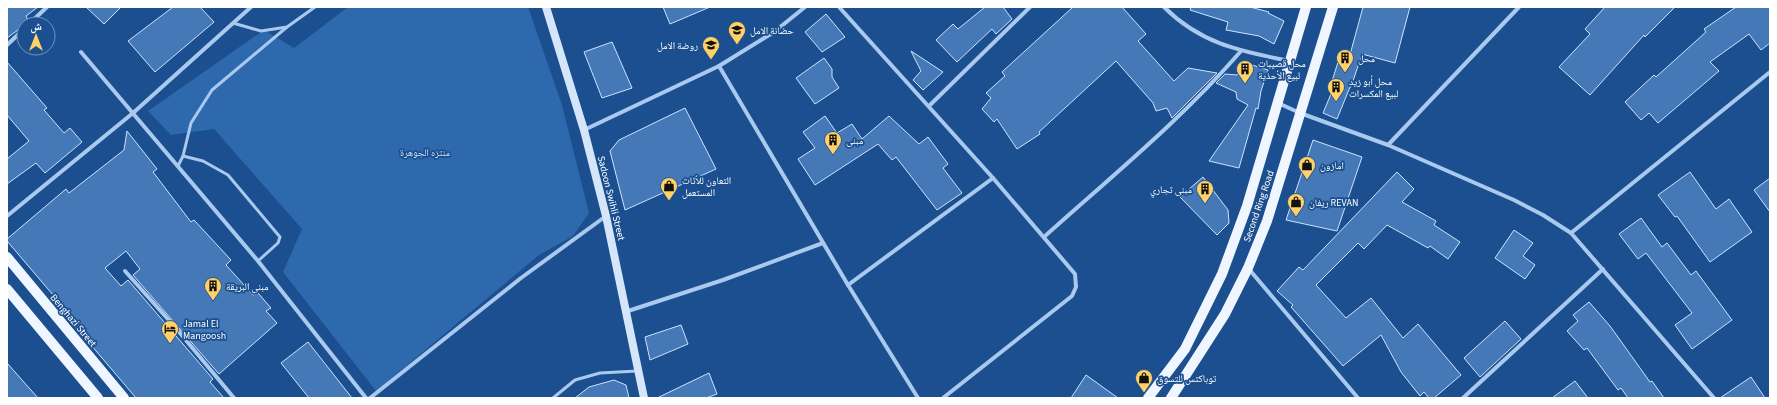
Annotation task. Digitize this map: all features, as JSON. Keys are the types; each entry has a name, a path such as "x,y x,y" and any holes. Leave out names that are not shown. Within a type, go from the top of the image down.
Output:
{"main road":[{"name":"Sadoon Swihli Street","path":"546,7 584,130 606,216 628,311 644,398"},
{"name":"Second Ring Road","path":"1148,398 1185,349 1222,274 1247,206 1306,7"},
{"name":"Second Ring Road","path":"1172,398 1225,314 1248,268 1268,221 1333,7"},
{"name":"Benghazi Street","path":"7,257 124,398"},
{"path":"7,289 98,398"}],"street":[{"path":"37,16 47,7"},
{"path":"7,216 133,113 252,7"},
{"path":"584,130 719,66 774,32 805,7"},
{"path":"840,7 993,178 1075,274 1076,287 1072,296 943,398"},
{"path":"929,106 1030,7"},
{"path":"1164,7 1190,29 1218,44 1241,51 1290,62"},
{"path":"1388,145 1519,7"},
{"path":"7,45 16,37"},
{"path":"1044,237 1153,141 1241,51"},
{"path":"81,52 258,261 366,398"},
{"path":"719,66 848,285 918,398"},
{"path":"1571,233 1770,72"},
{"path":"1277,102 1300,113 1388,145 1514,200 1543,215 1571,233 1714,398"},
{"path":"848,285 993,178"},
{"path":"370,398 521,278 606,216"},
{"path":"628,311 723,280 824,243"},
{"path":"1248,268 1358,398"},
{"path":"1463,398 1603,269"},
{"path":"125,271 234,398"}],"lane":[{"path":"178,166 183,156 190,123 212,90 287,27 314,7"},
{"path":"234,23 261,31 287,27"},
{"path":"183,156 204,161 228,175 280,236 278,243 258,261"},
{"path":"553,398 574,380 600,373 639,371"}],"green space":[{"name":"منتزه الجوهرة","path":"348,7 528,7 562,105 589,213 573,236 539,255 376,391 283,272 302,229 214,129 171,135 148,111 264,30 294,48"}],"building":[{"path":"7,7 38,7 26,16 16,16 16,31 7,38"},
{"path":"86,7 121,7 104,24"},
{"path":"173,7 200,7 214,22 155,72 128,41"},
{"path":"663,7 710,7 670,24"},
{"path":"985,7 1003,7 1012,19 996,34 992,29 957,62 936,40 953,24 958,29"},
{"path":"1073,7 1122,7 1146,34 1138,41 1174,81 1188,68 1217,73 1172,118 1167,108 1156,111 1153,103 1116,61 1039,132 1040,134 1017,149 997,119 994,122 982,109 991,98 986,93 1005,76 1002,72"},
{"path":"1191,7 1250,7 1269,12 1268,13 1284,21 1274,44 1259,36 1226,30 1228,22 1190,10"},
{"path":"1363,7 1410,7 1395,63 1362,54 1351,87 1337,119 1323,113 1336,82 1332,81 1339,59 1348,62"},
{"path":"1605,7 1675,7 1645,37 1644,35 1590,95 1559,67 1590,34 1585,29"},
{"path":"1736,7 1770,7 1770,43 1761,50 1749,34 1710,62 1719,71 1658,123 1649,113 1641,120 1625,102 1654,75 1656,77 1706,32 1704,29"},
{"path":"826,14 845,37 822,52 805,32"},
{"path":"612,42 632,88 602,98 584,52"},
{"path":"911,51 943,72 923,90 913,80 921,71"},
{"path":"824,58 832,69 832,77 839,88 815,104 796,78"},
{"path":"7,62 47,108 44,110 64,133 70,128 82,142 45,173 36,163 7,184 7,159 29,141 7,115"},
{"path":"1249,64 1268,70 1261,91 1258,109 1256,108 1239,168 1209,161 1248,105 1237,99 1236,92 1216,83 1225,74 1237,75"},
{"path":"685,108 716,169 625,210 610,151 619,140"},
{"path":"825,116 837,133 852,124 862,139 889,116 919,144 928,137 948,164 943,168 962,193 937,210 896,157 892,160 878,144 815,185 798,159 815,148 803,132"},
{"path":"127,131 157,169 153,172 191,222 194,220 231,260 226,265 253,295 258,293 271,308 266,311 277,323 219,374 133,275 140,269 126,251 105,268 121,286 128,280 213,379 210,382 224,398 136,398 68,318 71,316 7,241 7,239 66,189 69,193 124,150"},
{"path":"1313,140 1362,157 1337,231 1286,220"},
{"path":"1397,172 1414,189 1402,202 1436,221 1434,225 1460,242 1448,259 1430,246 1428,248 1387,225 1364,249 1358,243 1316,285 1346,318 1371,298 1403,338 1418,324 1461,375 1434,398 1429,398 1424,392 1420,396 1401,372 1381,335 1343,366 1291,307 1293,305 1277,291 1299,267 1303,270"},
{"path":"1690,172 1716,209 1729,199 1752,232 1710,262 1677,216 1675,217 1658,195"},
{"name":"مبنى تجاري","path":"1203,177 1228,210 1229,223 1217,235 1180,197"},
{"path":"1770,178 1770,212 1754,190"},
{"path":"1641,218 1662,247 1667,243 1691,275 1696,271 1732,320 1692,349 1675,325 1692,313 1646,253 1638,259 1619,234"},
{"path":"1514,230 1533,243 1523,256 1535,265 1525,279 1495,258"},
{"path":"1589,302 1610,326 1650,382 1652,381 1664,398 1628,398 1621,388 1618,390 1587,348 1584,350 1567,331 1578,321 1573,315"},
{"path":"1505,321 1521,339 1480,377 1464,358"},
{"path":"681,325 688,344 650,360 645,337"},
{"path":"308,342 352,398 309,398 281,363"},
{"path":"7,363 38,398 7,398"},
{"path":"709,373 717,394 706,398 657,398"},
{"path":"1086,375 1118,398 1071,398"},
{"path":"1751,377 1765,398 1720,398"},
{"path":"614,380 626,385 629,398 575,398 589,387"},
{"path":"1575,381 1588,398 1552,398"}],"place":[{"name":"حضانة الامل","path":"737,45"},
{"name":"روضة الامل","path":"711,60"},
{"name":"محل","path":"1345,73"},
{"name":"محل قصيبات لبيع الأحذية","path":"1245,84"},
{"name":"محل أبو زيد لبيع المكسرات","path":"1336,102"},
{"name":"مبنى","path":"833,155"},
{"name":"امازون","path":"1307,180"},
{"name":"التعاون للأثاث المستعمل","path":"669,201"},
{"name":"مبنى تجاري","path":"1205,204"},
{"name":"ريفان REVAN","path":"1296,217"},
{"name":"مبنى البريقة","path":"213,301"},
{"name":"Jamal El Mangoosh","path":"170,344"},
{"name":"توباكتس للتسوق","path":"1144,393"}]}
